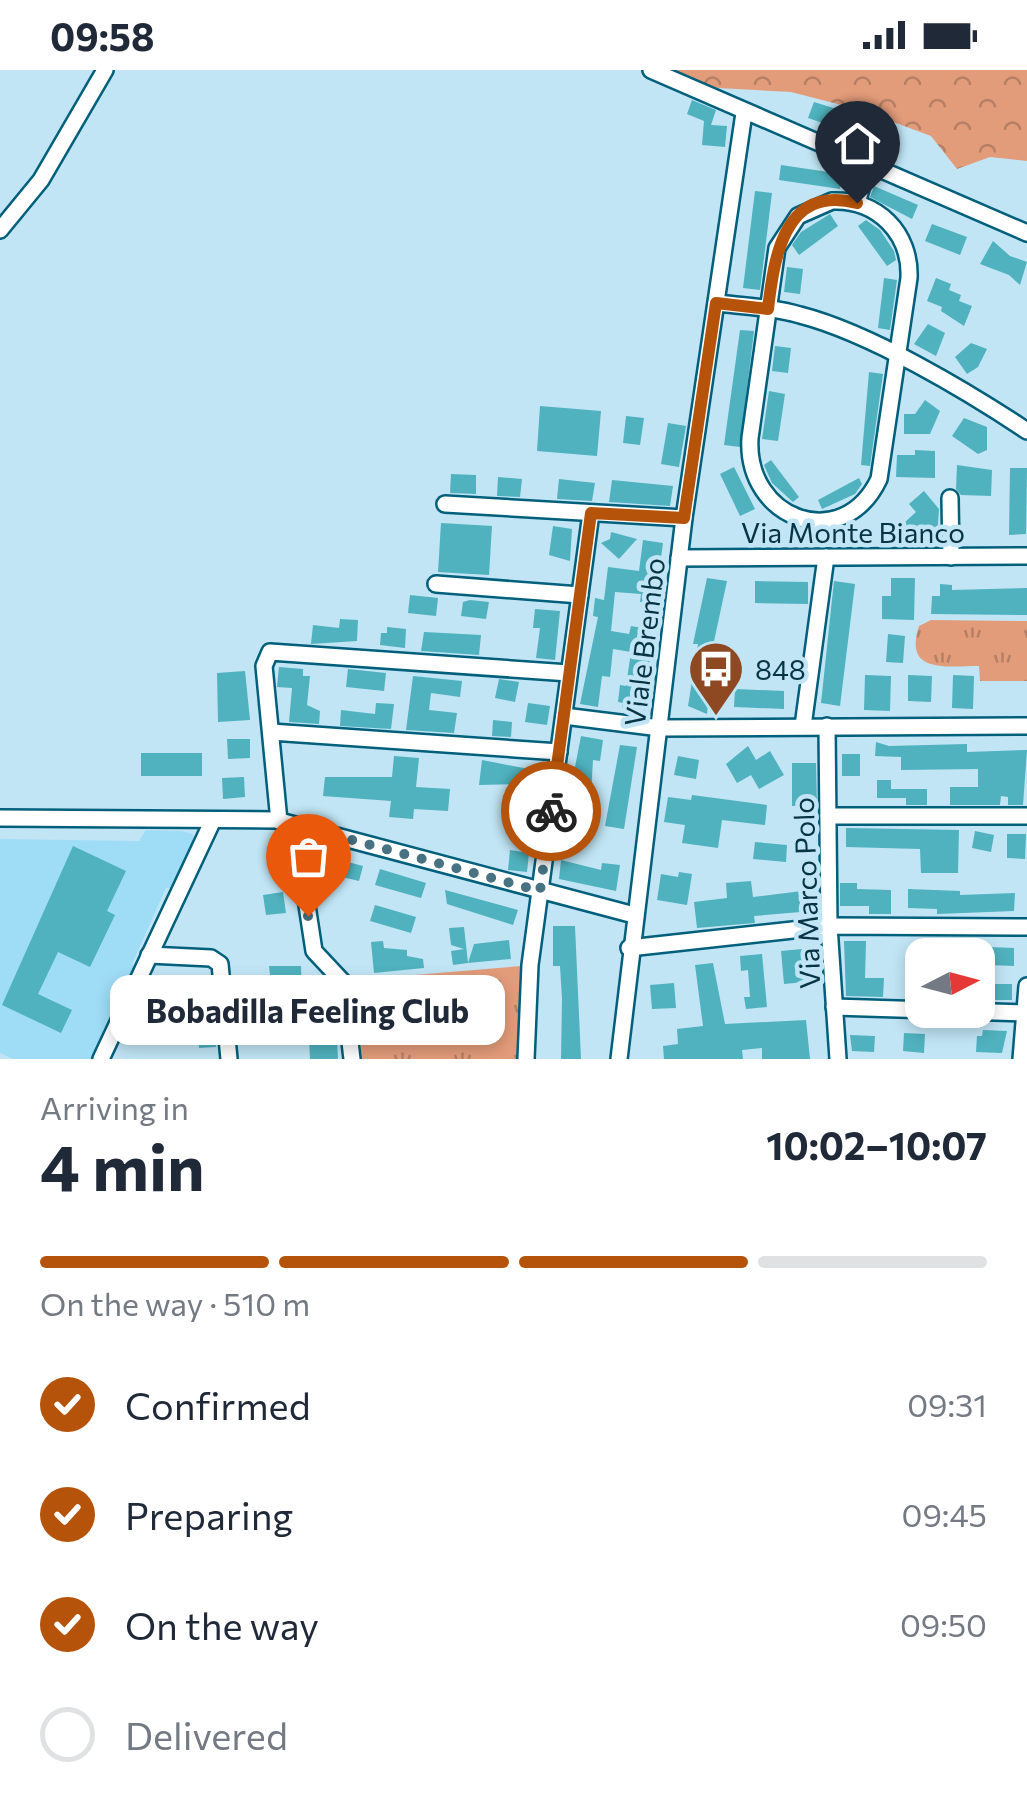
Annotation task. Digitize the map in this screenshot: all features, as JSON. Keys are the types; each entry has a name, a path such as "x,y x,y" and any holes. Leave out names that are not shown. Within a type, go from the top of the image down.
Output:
{"street":[{"path":"0,230 44,175 105,70"},
{"path":"652,70 1027,232"},
{"name":"Viale Brembo","path":"618,1059 684,518 744,112"},
{"path":"857,203 868,165"},
{"path":"823,202 857,203 892,224 908,256 899,358 883,468 876,488 861,504 837,517 797,518 763,495 750,462 768,309 777,248 792,223 823,202"},
{"path":"716,303 816,320 966,391 1026,427"},
{"path":"950,498 951,556"},
{"path":"445,504 684,518"},
{"path":"526,1059 530,965 591,513"},
{"name":"Via Monte Bianco","path":"679,558 1027,556"},
{"path":"802,726 826,557"},
{"path":"436,584 580,595"},
{"path":"279,821 264,666 270,652 570,673"},
{"path":"564,716 660,728 1027,726"},
{"name":"Via Marco Polo","path":"828,726 829,926 838,1059"},
{"path":"271,732 559,752"},
{"path":"828,816 1027,816"},
{"path":"0,818 279,821 634,914"},
{"path":"100,1059 213,820"},
{"path":"301,826 298,853 314,950 344,982 352,1059"},
{"path":"629,948 829,926 1027,927"},
{"path":"149,956 211,958 220,964 230,1059"},
{"path":"1021,1059 1027,986"},
{"path":"834,1007 1025,1013"}],"shaded area":[{"path":"146,830 193,834 195,845 177,888 166,888 132,964 138,973 96,1059 13,1059 0,1053 0,839 139,841"}],"green space":[{"path":"661,70 1027,70 1027,161 990,157 957,169 931,136 861,110 791,92 718,88"},
{"path":"931,620 1027,621 1027,681 980,681 979,666 942,666 923,660 917,652 919,626"},
{"path":"521,966 518,1059 362,1059 355,980"}],"building":[{"path":"692,100 716,110 711,125 727,126 725,147 702,145 704,121 687,114"},
{"path":"814,102 846,112 840,129 808,118"},
{"path":"781,165 842,174 840,189 779,180"},
{"path":"874,186 918,205 912,219 870,197"},
{"path":"755,191 772,193 760,290 743,288"},
{"path":"830,214 838,226 799,255 792,245 801,232"},
{"path":"866,220 880,230 894,251 896,260 887,266 858,226"},
{"path":"932,224 967,237 960,255 925,241"},
{"path":"993,241 1010,256 1027,262 1020,285 1009,275 980,264"},
{"path":"787,267 803,269 800,294 784,292"},
{"path":"884,278 897,280 890,330 878,328"},
{"path":"936,278 951,284 949,290 961,295 959,301 972,306 964,326 941,311 942,307 927,301"},
{"path":"928,324 945,333 936,356 914,344"},
{"path":"740,330 754,331 740,447 724,445"},
{"path":"971,343 987,349 978,367 967,374 955,357"},
{"path":"775,346 791,348 788,373 772,371"},
{"path":"869,372 883,374 870,466 861,465"},
{"path":"769,391 785,394 778,441 762,439"},
{"path":"925,400 940,411 930,434 904,434 904,414 915,414"},
{"path":"540,406 601,411 597,456 537,451"},
{"path":"626,416 644,418 640,445 623,443"},
{"path":"964,418 987,427 987,450 978,454 952,436"},
{"path":"668,423 686,426 679,467 661,464"},
{"path":"915,450 935,451 935,478 896,477 897,455 915,455"},
{"path":"771,460 799,497 793,502 772,483 764,465"},
{"path":"957,465 992,470 991,496 961,495 956,489"},
{"path":"734,467 755,509 740,516 720,474"},
{"path":"1010,468 1027,468 1026,534 1009,535"},
{"path":"451,474 476,475 476,494 450,493"},
{"path":"498,477 522,479 520,497 497,496"},
{"path":"859,478 862,484 855,494 822,509 818,500"},
{"path":"559,479 595,483 592,501 557,499"},
{"path":"612,480 673,486 670,506 609,502"},
{"path":"924,491 939,509 937,537 904,537 904,523 916,512 909,504"},
{"path":"441,523 492,526 489,575 438,572"},
{"path":"553,526 572,529 570,561 549,555"},
{"path":"611,532 637,539 619,559 601,543 610,539"},
{"path":"643,540 663,543 660,565 646,563 652,604 640,602 641,594 615,592 611,631 629,634 631,626 653,630 645,712 622,708 623,703 618,702 620,685 626,686 631,652 613,649 610,677 602,676 598,707 580,704 598,617 593,616 595,598 604,600 608,567 639,571"},
{"path":"707,578 727,581 713,646 707,714 688,706 698,644 693,644"},
{"path":"891,578 915,578 914,620 882,619 882,596 891,596"},
{"path":"755,581 808,582 808,604 755,603"},
{"path":"834,581 855,584 840,706 821,703"},
{"path":"940,584 952,585 952,590 1027,588 1027,615 931,614 932,596 940,596"},
{"path":"410,595 438,598 436,616 408,613"},
{"path":"463,602 489,602 486,619 461,616"},
{"path":"535,609 560,611 555,660 536,658 540,628 533,628"},
{"path":"340,619 358,620 357,641 311,644 313,625 339,628"},
{"path":"387,627 406,629 405,648 380,645 381,633 387,633"},
{"path":"424,632 481,635 479,655 421,651"},
{"path":"888,634 905,636 903,663 886,662"},
{"path":"279,667 303,669 303,676 310,676 307,705 320,711 319,724 289,722 292,688 277,687"},
{"path":"348,669 386,673 384,691 346,687"},
{"path":"245,671 250,720 218,722 217,673"},
{"path":"865,675 891,676 890,711 864,710"},
{"path":"908,675 932,676 931,702 908,701"},
{"path":"953,675 974,676 973,709 952,708"},
{"path":"413,676 462,681 460,697 431,693 429,710 457,713 454,733 406,730"},
{"path":"499,679 519,682 515,702 495,698"},
{"path":"735,689 784,691 784,709 734,707"},
{"path":"376,703 394,704 391,729 340,726 341,710 375,714"},
{"path":"528,703 550,706 547,725 525,722"},
{"path":"493,720 512,722 511,737 492,736"},
{"path":"581,736 603,740 600,761 593,760 590,811 583,810 581,826 564,824"},
{"path":"227,739 250,739 250,758 228,759"},
{"path":"876,742 889,746 967,744 967,752 1027,750 1023,805 1008,805 1008,797 1001,796 1000,805 950,805 950,787 978,787 978,769 901,770 901,757 875,756"},
{"path":"620,745 637,747 624,829 605,826"},
{"path":"748,746 756,760 770,751 784,775 759,789 751,775 737,783 726,764"},
{"path":"141,753 202,753 202,776 141,776"},
{"path":"842,754 860,754 860,776 842,776"},
{"path":"394,756 419,758 416,787 450,789 448,811 414,809 413,819 389,817 391,801 323,796 325,777 392,777"},
{"path":"678,756 699,760 696,779 674,775"},
{"path":"482,760 539,771 534,819 514,815 521,784 479,785"},
{"path":"792,763 816,763 817,805 792,806"},
{"path":"244,777 245,797 223,799 222,778"},
{"path":"877,780 891,780 891,789 927,789 927,805 906,805 906,798 877,798"},
{"path":"692,795 767,805 765,825 722,820 718,848 682,843 685,825 664,822 668,797 691,800"},
{"path":"846,828 959,830 958,873 921,873 920,849 846,847"},
{"path":"975,831 994,835 991,852 972,848"},
{"path":"1007,834 1026,834 1025,859 1007,858"},
{"path":"755,842 787,845 786,862 753,859"},
{"path":"73,846 126,871 107,911 115,915 90,967 58,952 38,994 72,1010 61,1033 2,1005"},
{"path":"510,850 529,853 527,872 508,870"},
{"path":"325,856 363,866 359,881 321,872"},
{"path":"561,860 601,870 602,863 620,865 616,891 559,879"},
{"path":"380,869 426,883 421,898 375,885"},
{"path":"679,872 692,874 687,905 657,900 661,874 678,877"},
{"path":"751,881 753,897 810,890 812,911 754,916 755,923 697,928 694,902 727,898 726,883"},
{"path":"840,883 857,883 857,889 891,890 891,914 869,914 869,906 840,906"},
{"path":"908,889 960,891 960,895 1015,893 1014,911 937,914 937,909 908,908"},
{"path":"445,890 518,910 513,925 447,904"},
{"path":"283,892 286,913 266,915 263,895"},
{"path":"375,905 416,917 411,933 370,921"},
{"path":"553,926 575,926 581,1059 561,1059 562,999 560,966 553,966"},
{"path":"464,927 468,963 453,965 451,951 464,949 451,945 449,928"},
{"path":"509,940 511,959 468,963 474,944"},
{"path":"383,941 384,948 407,950 407,956 423,959 424,968 374,973 371,942"},
{"path":"844,941 866,941 865,978 884,978 883,997 846,996"},
{"path":"995,947 1014,948 1014,966 995,965"},
{"path":"813,948 816,981 784,984 781,951"},
{"path":"762,954 767,1007 746,1009 744,997 750,997 748,970 741,971 740,956"},
{"path":"713,963 725,1024 806,1020 810,1059 762,1059 762,1048 742,1050 743,1059 664,1059 663,1046 678,1044 677,1029 703,1026 695,965"},
{"path":"269,966 301,966 302,1007 236,1009 233,982 249,982 255,999 280,999 279,975 270,975"},
{"path":"674,983 676,1008 652,1009 650,985"},
{"path":"995,984 1012,984 1012,1000 995,1000"},
{"path":"214,1021 216,1047 199,1048 198,1022"},
{"path":"336,1024 338,1059 310,1059 309,1038 314,1037 314,1025"},
{"path":"983,1030 1007,1031 1002,1053 976,1052 977,1036 982,1036"},
{"path":"904,1033 925,1034 924,1053 903,1051"},
{"path":"850,1035 875,1036 874,1052 852,1051"}],"way so far":[{"path":"308,916 298,853 301,826 540,891 551,811"}],"place":[{"name":"848","path":"716,718"},
{"name":"Bobadilla Feeling Club","path":"308,916"}],"route":[{"path":"551,811 591,513 684,518 716,303 768,309 777,248 792,223 823,202 857,203"}]}
